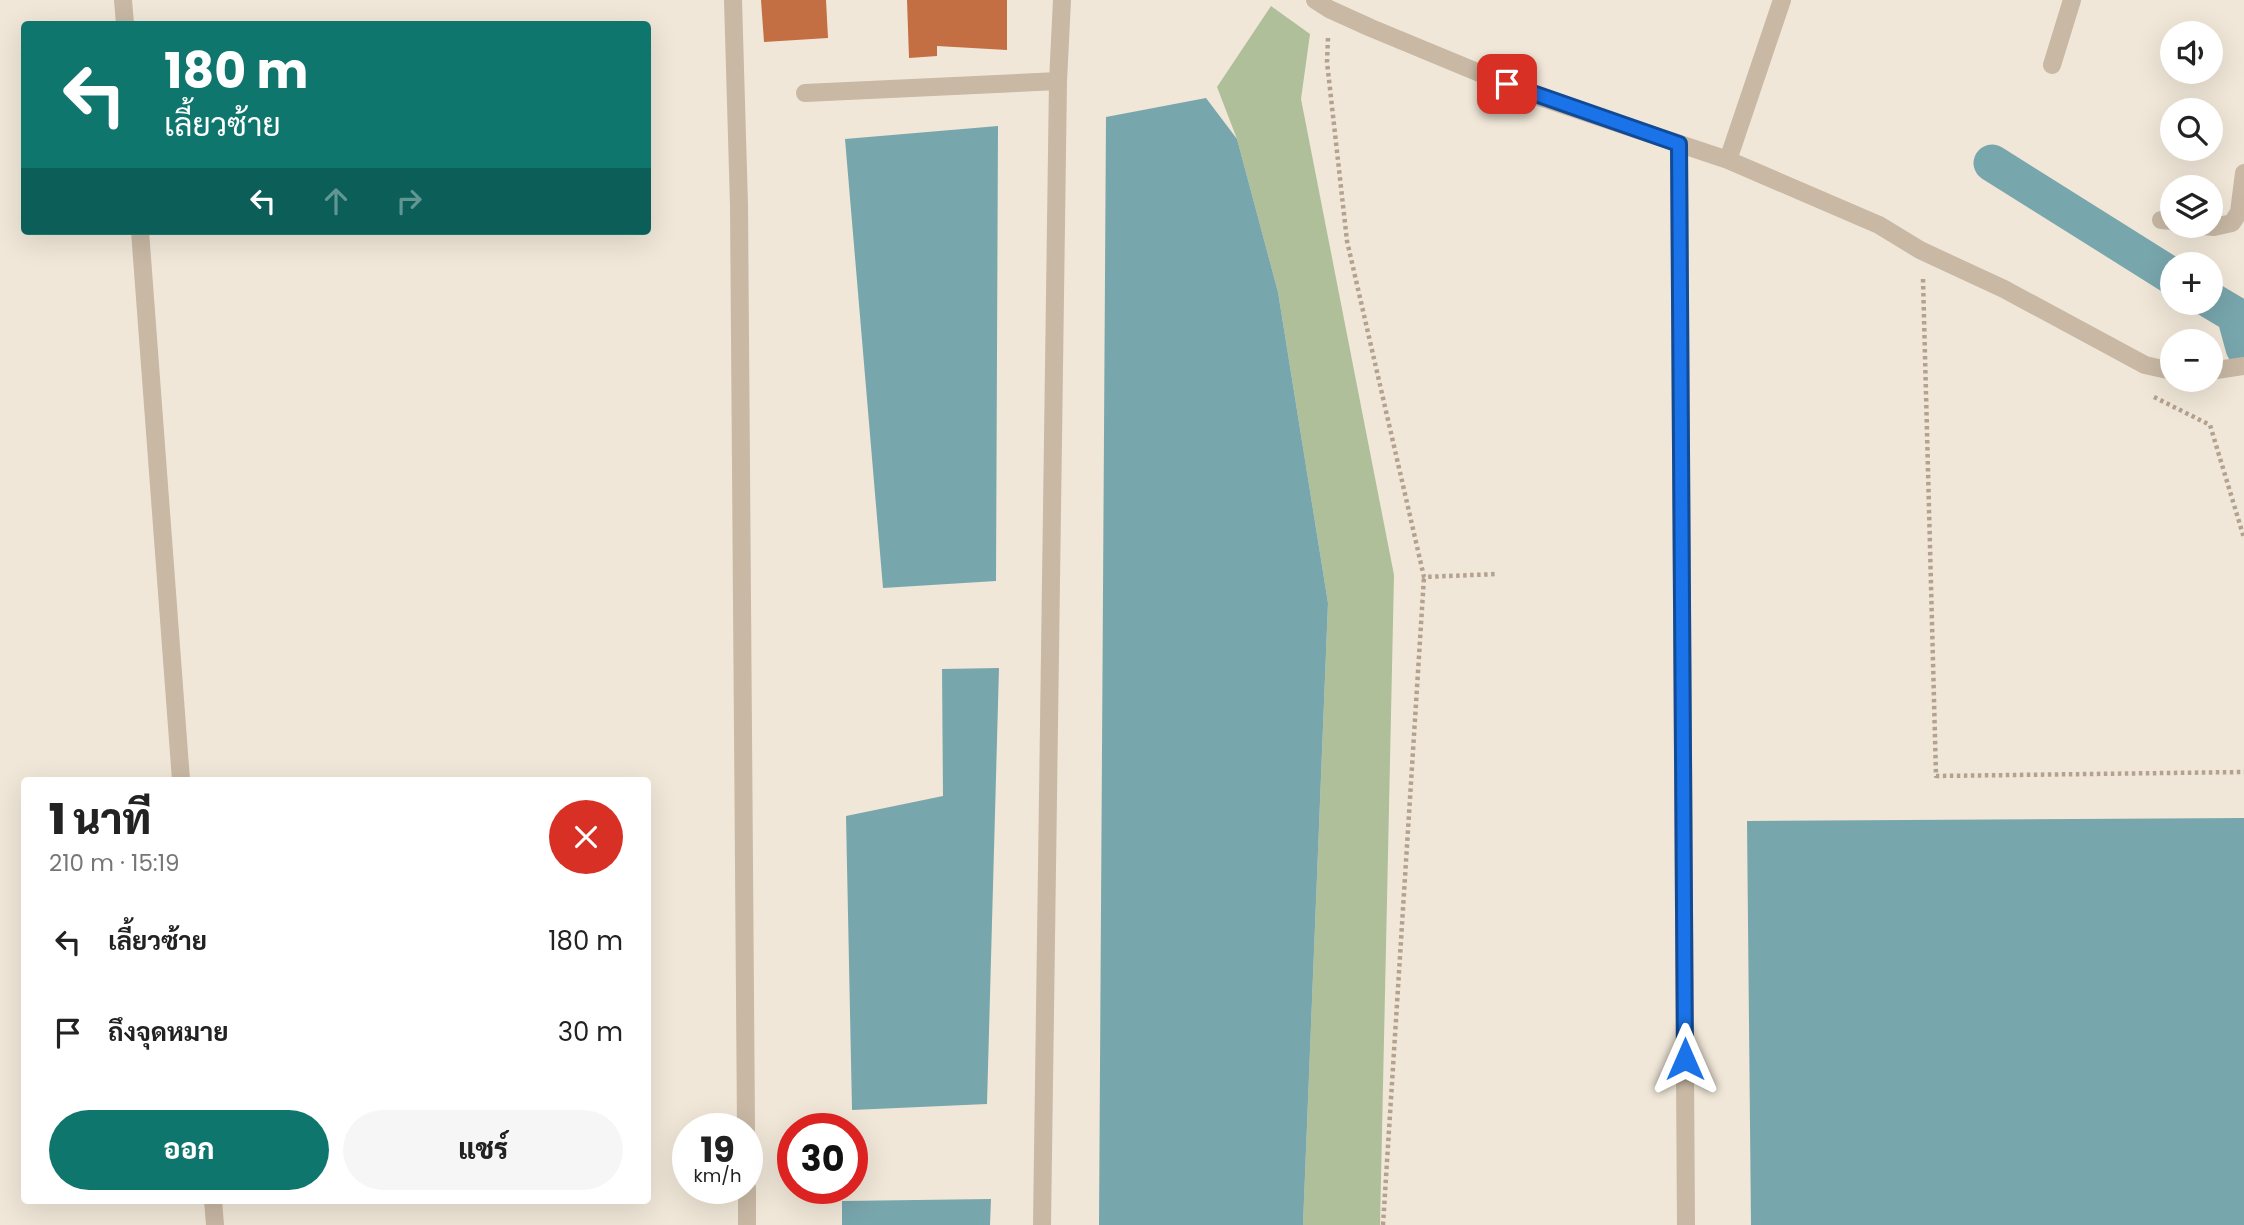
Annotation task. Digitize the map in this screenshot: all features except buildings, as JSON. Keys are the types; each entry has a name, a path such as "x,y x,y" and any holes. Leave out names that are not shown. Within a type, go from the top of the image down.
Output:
{"street":[{"path":"123,0 125,21"},
{"path":"733,0 740,219 746,1113"},
{"path":"1042,1225 1058,80 1062,0"},
{"path":"1730,153 1782,0"},
{"path":"2052,65 2072,0"},
{"path":"1322,5 1530,94 1679,144 1730,153 1879,225 1920,250 2004,289 2145,365 2160,368"},
{"path":"805,93 1058,80"},
{"path":"1679,144 1686,1225"},
{"path":"2223,226 2232,223 2239,212 2244,173"},
{"path":"141,235 181,777"},
{"path":"2223,369 2244,366"},
{"path":"213,1204 215,1225"},
{"path":"747,1204 747,1225"}],"path":[{"path":"1322,5 1347,241 1424,577 1383,1225"},
{"path":"1935,284 1923,278 1936,776 2244,772"},
{"path":"2150,395 2210,425 2244,538"},
{"path":"1424,577 1497,574"}],"green space":[{"path":"1271,6 1310,34 1301,99 1394,575 1380,1225 1303,1225 1328,603 1278,292 1237,139 1217,87"}],"water":[{"path":"1206,98 1237,139 1278,292 1328,603 1303,1225 1099,1225 1106,117"},
{"path":"998,126 996,581 883,588 845,139"},
{"path":"999,668 987,1104 852,1110 846,816 943,796 942,669"},
{"path":"2244,818 2244,1225 1751,1225 1747,821"},
{"path":"991,1199 990,1225 842,1225 842,1204 868,1204 868,1201"}],"waterway":[{"path":"1992,163 2160,268"},
{"path":"2223,308 2235,315 2244,348"}],"route":[{"path":"1507,84 1679,144 1685,1059"}]}
